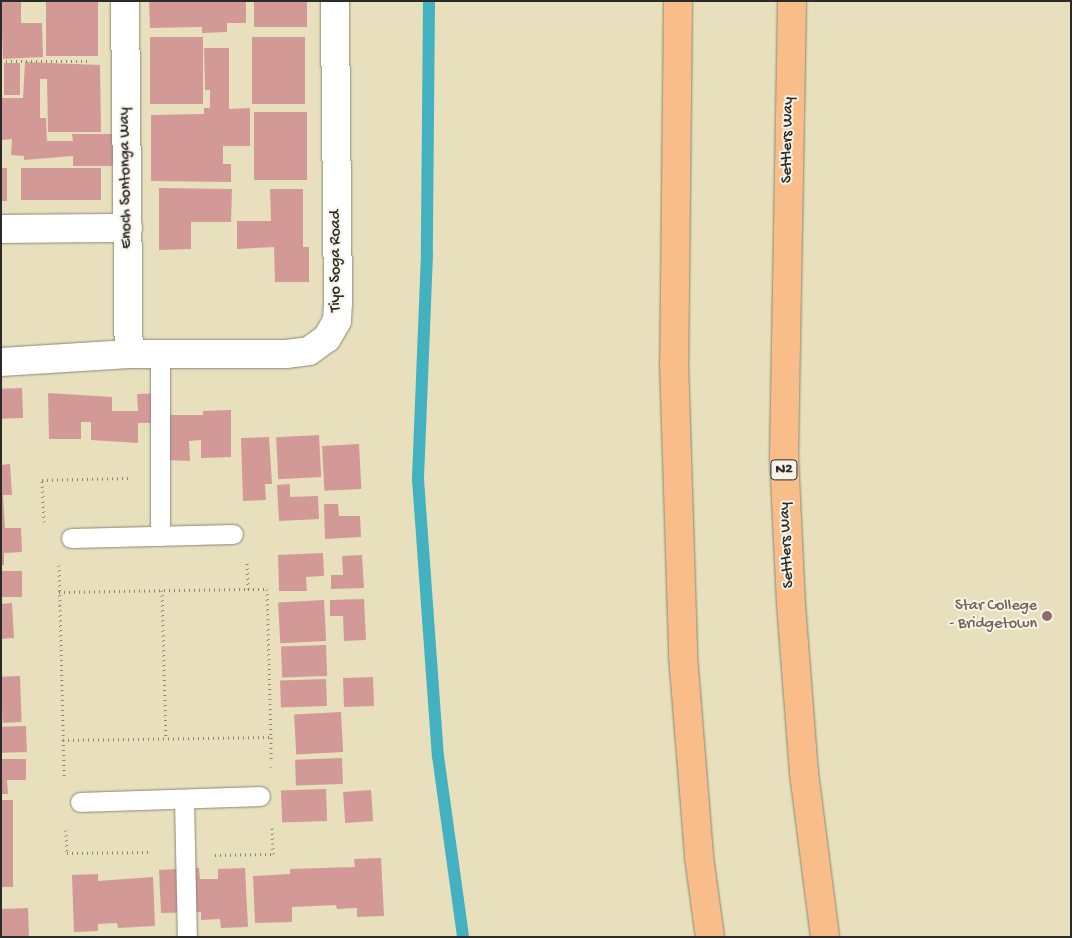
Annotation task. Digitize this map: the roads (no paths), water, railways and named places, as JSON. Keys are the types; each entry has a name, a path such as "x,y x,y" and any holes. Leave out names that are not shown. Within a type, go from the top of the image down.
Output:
{"highway":[{"path":"678,1 674,362 683,656 699,857 710,937"},
{"name":"Settlers Way","path":"792,1 784,456 791,604 804,773 825,937"}],"street":[{"name":"Enoch Sontonga Way","path":"125,1 130,354"},
{"name":"Tiyo Soga Road","path":"1,362 130,354 286,354 309,351 327,338 337,321 335,1"},
{"path":"1,229 128,228"}],"lane":[{"path":"160,354 160,536"},
{"path":"71,538 233,534"},
{"path":"80,802 260,796"},
{"path":"184,799 188,937"}],"waterway":[{"path":"429,1 427,254 418,479 438,756 463,937"}],"place":[{"name":"Star College - Bridgetown","path":"1047,616"}]}
